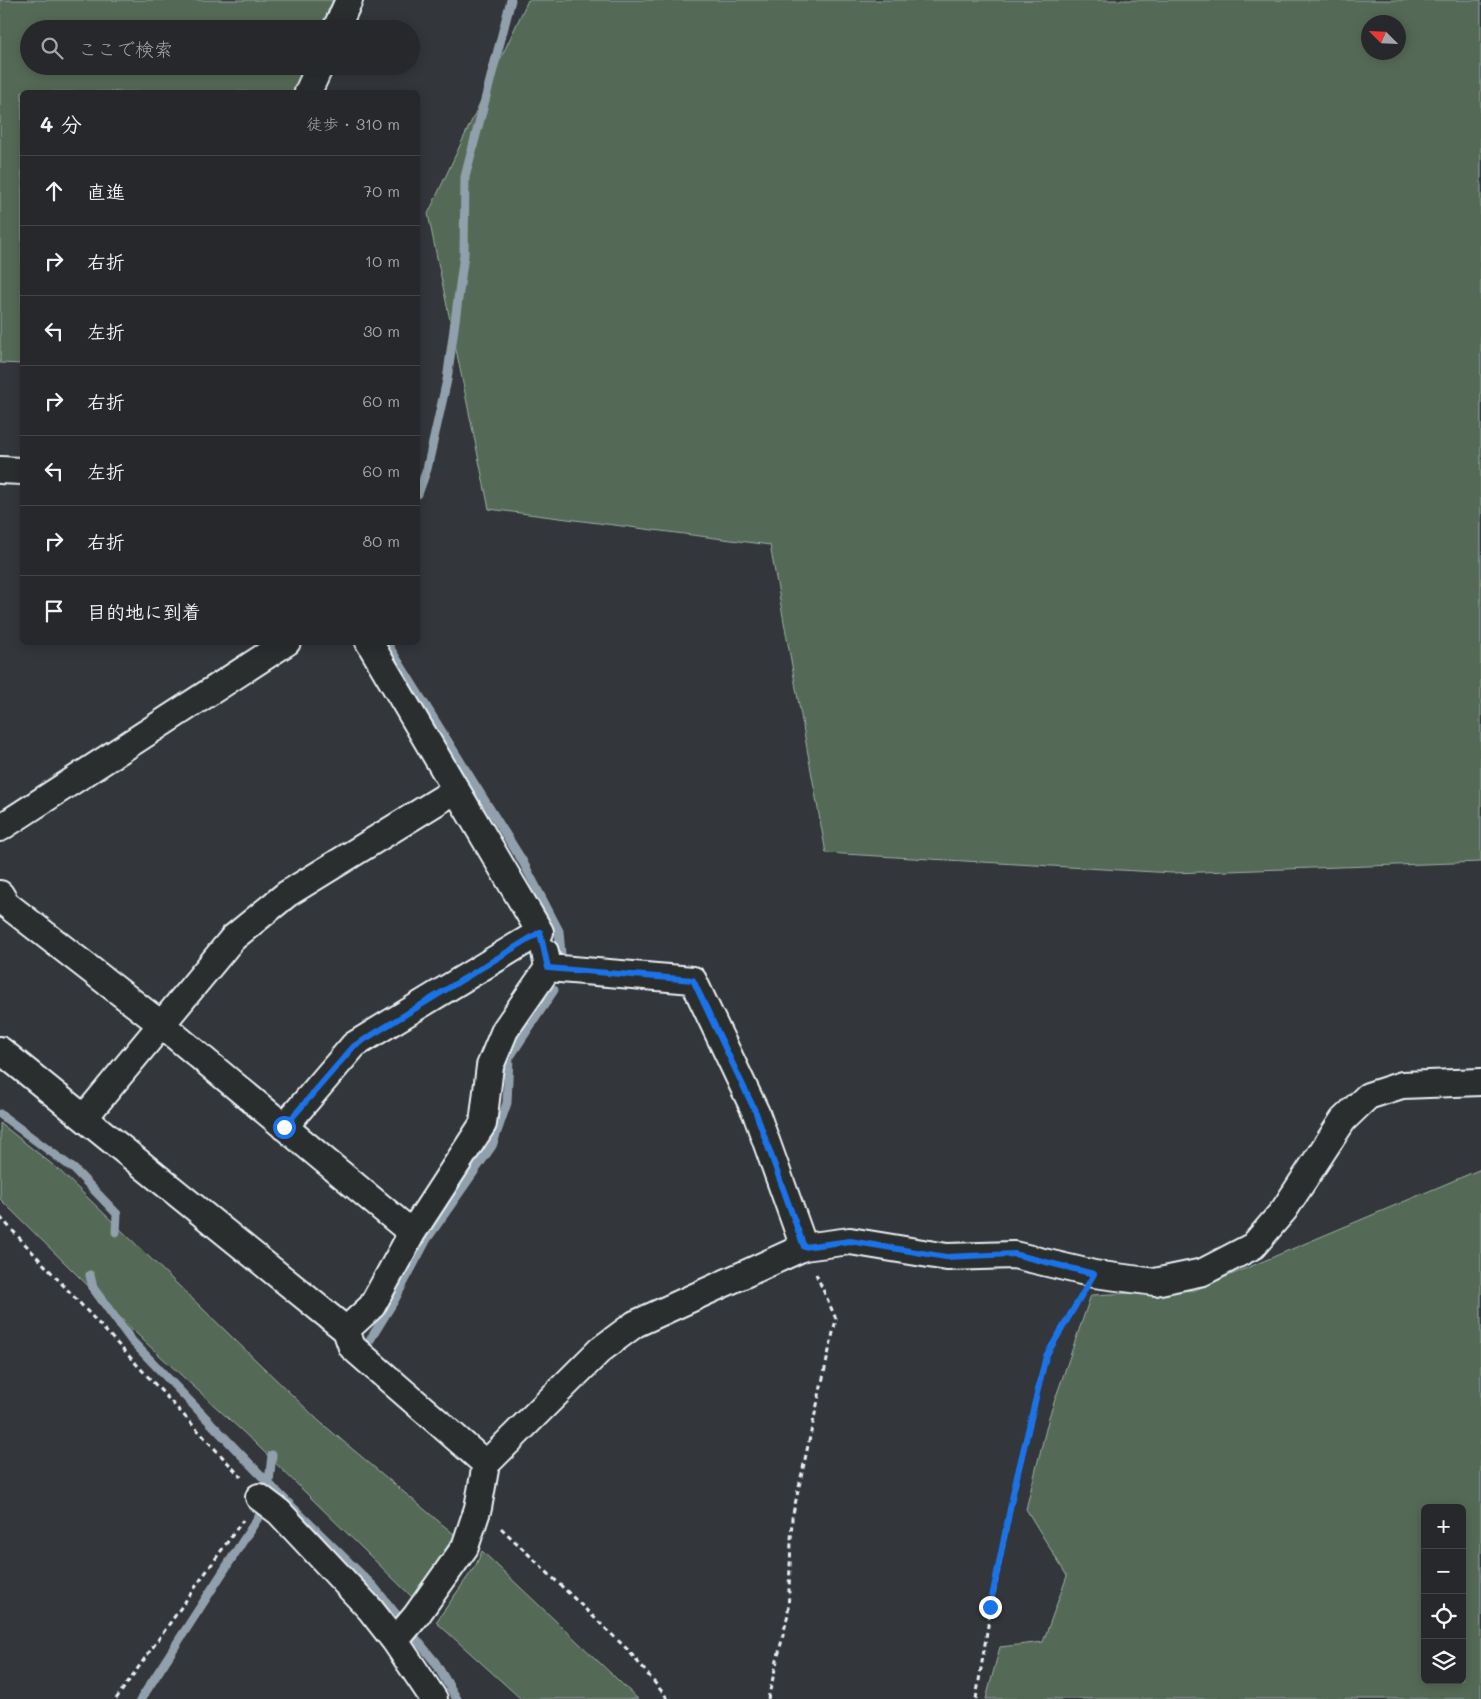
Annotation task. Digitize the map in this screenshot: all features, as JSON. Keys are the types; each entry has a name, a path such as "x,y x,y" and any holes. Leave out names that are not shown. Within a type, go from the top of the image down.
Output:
{"street":[{"path":"340,20 349,0"},
{"path":"309,90 316,75"},
{"path":"0,470 20,471"},
{"path":"0,828 281,645"},
{"path":"346,1330 372,1306 412,1233 483,1124 490,1066 505,1030 548,968 540,932 371,645"},
{"path":"84,1118 233,938 287,894 456,790"},
{"path":"0,894 6,904 162,1025 412,1233"},
{"path":"284,1127 354,1046 540,932"},
{"path":"548,968 693,980 756,1113 804,1247"},
{"path":"0,1050 346,1330 352,1347 486,1464"},
{"path":"405,1629 465,1547 478,1508 486,1464 600,1350 635,1324 804,1247 850,1241 946,1257 1014,1254 1094,1274 1155,1282 1202,1272 1253,1246 1284,1210 1343,1120 1368,1096 1402,1085 1481,1082"},
{"path":"259,1497 285,1519 370,1609 405,1629 434,1699"}],"path":[{"path":"0,1217 259,1497 116,1699"},
{"path":"768,1699 788,1614 792,1518 836,1319 804,1247"},
{"path":"976,1699 990,1607 1012,1498 1046,1356 1094,1274"},
{"path":"478,1508 508,1534 628,1650 668,1699"}],"green space":[{"path":"0,0 337,0 329,20 20,20 20,75 305,75 299,90 20,90 20,364 0,363"},
{"path":"528,0 1481,0 1481,862 1172,873 826,853 770,545 489,509 428,214"},
{"path":"0,1123 58,1169 319,1421 455,1535 426,1578 415,1600 254,1442 144,1341 0,1199"},
{"path":"1481,1169 1481,1699 986,1699 1000,1647 1043,1642 1067,1576 1026,1509 1049,1417 1091,1295 1195,1290"},
{"path":"482,1551 638,1699 521,1699 436,1622 476,1565"}],"waterway":[{"path":"420,488 427,469 447,380 464,255 465,177 511,0"},
{"path":"388,645 523,862 559,931 561,954"},
{"path":"370,1340 394,1301 427,1239 492,1146 507,1103 509,1058 554,990"},
{"path":"0,1114 74,1169 117,1214 116,1232"},
{"path":"90,1275 93,1288 132,1341 276,1491 374,1587 435,1662 457,1699"},
{"path":"269,1482 272,1455"},
{"path":"141,1699 261,1513"}],"route":[{"path":"284,1127 354,1046 540,932 548,968 693,980 756,1113 804,1247 850,1241 946,1257 1014,1254 1094,1274 1046,1356 1014,1489 990,1607"}]}
